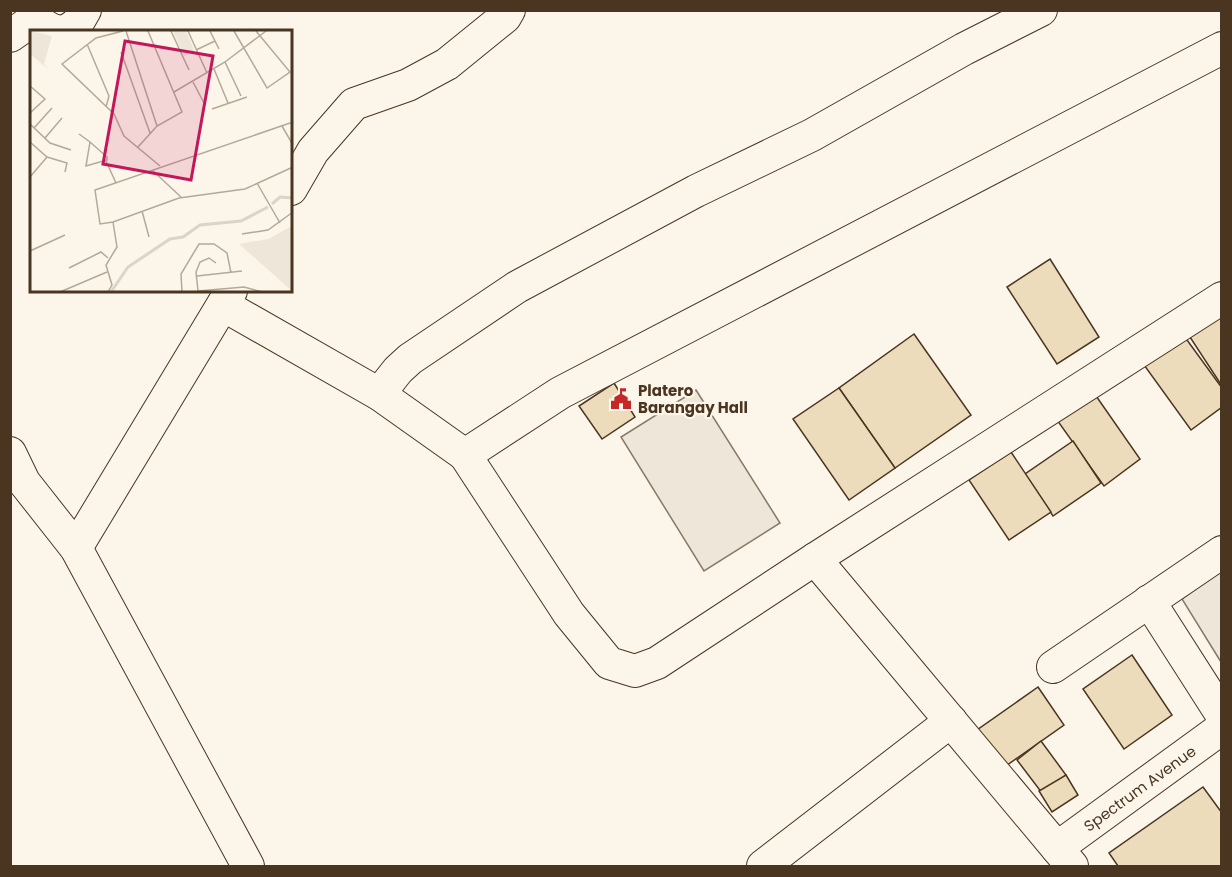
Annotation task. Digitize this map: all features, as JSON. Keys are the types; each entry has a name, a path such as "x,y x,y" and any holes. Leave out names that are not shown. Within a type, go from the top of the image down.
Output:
{"street":[{"path":"10,36 49,23 77,24 85,10"},
{"path":"292,187 313,151 354,104 408,85 447,64 505,17 509,10"},
{"path":"380,394 398,370 410,359 517,287 696,191 812,135 964,49 1041,10"},
{"path":"465,455 560,393 1221,48"},
{"path":"76,548 227,298 380,394 465,455 569,614 609,663 635,671 657,663 1221,298"},
{"path":"10,453 17,493 76,548 248,867"},
{"path":"1053,667 1221,552"},
{"path":"815,559 1064,857"},
{"path":"1149,601 1221,715"},
{"path":"763,866 951,721"},
{"name":"Spectrum Avenue","path":"1064,857 1221,728"}],"shaded area":[{"path":"696,390 780,523 704,571 621,437"},
{"path":"1221,571 1221,662 1182,599"}],"building":[{"path":"1050,259 1099,337 1057,364 1007,287"},
{"path":"1222,304 1222,386 1184,328"},
{"path":"1179,329 1222,388 1222,407 1191,430 1139,358"},
{"path":"914,334 971,415 895,468 839,388"},
{"path":"614,383 635,417 602,439 579,406"},
{"path":"839,388 895,468 849,500 793,419"},
{"path":"1094,393 1140,459 1104,486 1057,420"},
{"path":"1073,441 1101,483 1053,516 1025,474"},
{"path":"1011,452 1051,512 1009,540 969,480"},
{"path":"1132,655 1172,715 1124,749 1083,689"},
{"path":"1038,687 1064,725 1003,768 977,730"},
{"path":"1041,741 1066,775 1042,793 1017,760"},
{"path":"1066,775 1078,795 1052,812 1039,791"},
{"path":"1203,787 1222,813 1222,866 1118,866 1109,853"}],"place":[{"name":"Platero Barangay Hall","path":"621,399"}]}
